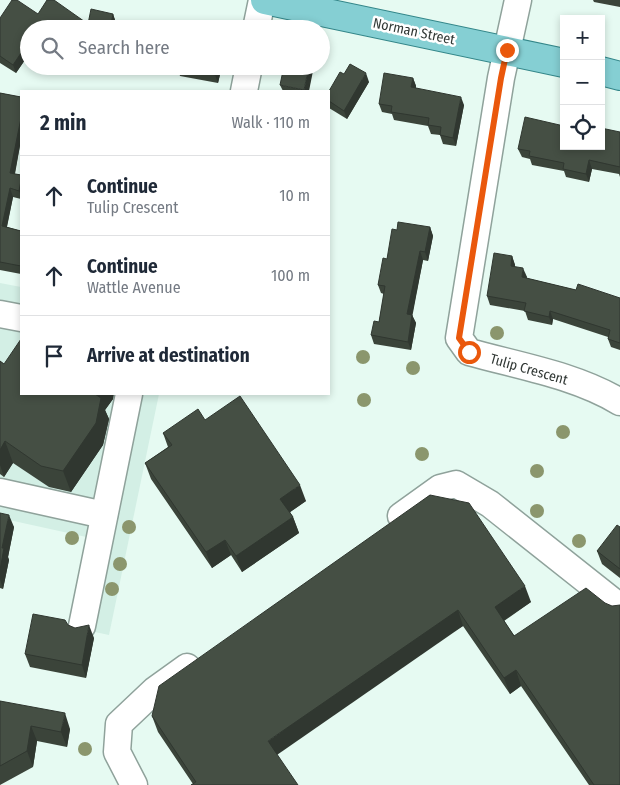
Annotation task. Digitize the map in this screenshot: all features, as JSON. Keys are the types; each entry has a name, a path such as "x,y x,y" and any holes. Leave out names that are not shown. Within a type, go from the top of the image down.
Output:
{"main road":[{"name":"Norman Street","path":"263,0 560,62"},
{"path":"605,72 620,76"}],"street":[{"path":"258,20 263,0"},
{"name":"Tulip Crescent","path":"518,0 501,78 459,338 469,352 561,377 620,402"},
{"path":"244,90 247,75"},
{"path":"0,314 20,318"},
{"path":"82,626 129,395"},
{"path":"383,528 440,488 456,484 490,504 620,607"},
{"path":"0,492 104,515"},
{"path":"134,785 117,752 119,724 156,690 204,655"}],"shaded area":[{"path":"0,283 20,287 20,395 159,395 109,635 81,629 91,538 0,518"}],"building":[{"path":"12,0 17,0 38,14 47,0 54,0 82,20 20,20 20,54 13,65 0,56 0,18"},
{"path":"91,9 113,14 112,20 89,20"},
{"path":"350,64 366,73 344,111 330,102 330,90 340,72 344,74"},
{"path":"384,73 413,78 411,87 461,97 453,138 440,135 441,127 428,125 429,118 391,112 392,106 379,104"},
{"path":"282,75 307,75 304,90 280,85"},
{"path":"0,93 20,97 20,123 10,173 20,175 20,186 19,191 10,188 2,226 20,231 20,266 0,262"},
{"path":"525,117 560,125 560,150 605,150 605,129 620,132 620,167 589,160 586,174 563,169 564,163 529,156 530,151 518,149"},
{"path":"398,222 430,227 425,252 420,251 407,314 412,315 408,342 371,335 374,321 379,322 385,286 378,285 383,258 387,259 392,229 397,230"},
{"path":"494,253 512,256 511,266 523,268 522,277 576,290 578,284 620,298 620,343 608,339 610,330 550,311 549,317 524,311 526,303 487,296"},
{"path":"20,340 20,395 96,395 101,398 96,423 63,471 41,466 5,441 0,450 0,361 4,364"},
{"path":"240,396 300,485 280,499 293,517 236,556 225,540 206,552 145,463 172,445 163,433 198,409 205,420"},
{"path":"430,495 469,503 525,586 495,607 514,636 586,588 605,603 612,606 620,605 620,785 594,785 516,670 504,678 458,610 268,741 298,785 191,785 196,782 152,716 159,686"},
{"path":"0,513 9,515 2,548 4,548 0,570"},
{"path":"617,525 620,527 620,569 597,551"},
{"path":"33,614 65,620 68,625 75,628 89,625 82,665 25,654"},
{"path":"0,701 65,713 61,732 31,726 27,751 0,766"}],"route":[{"path":"469,352 459,338 507,50"}]}
